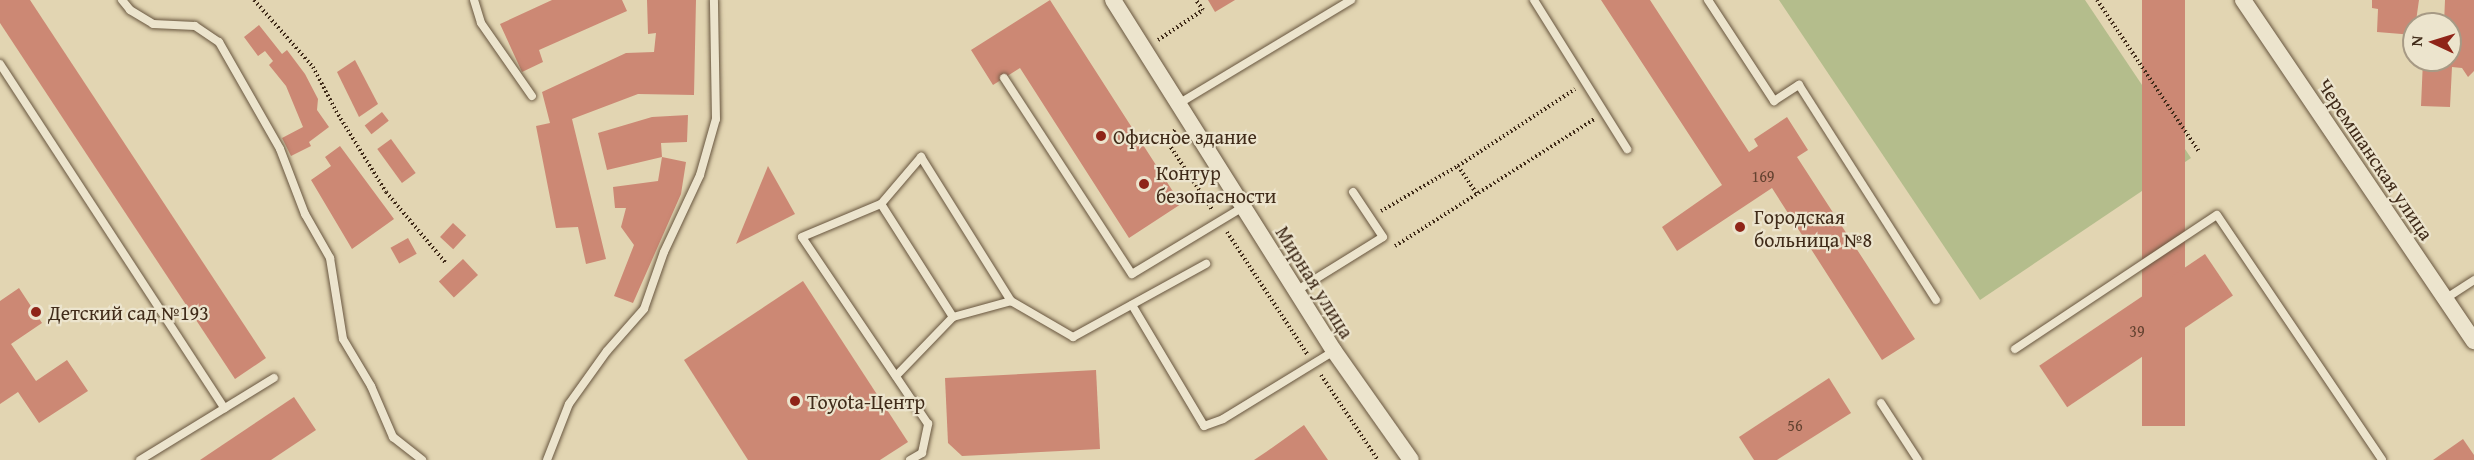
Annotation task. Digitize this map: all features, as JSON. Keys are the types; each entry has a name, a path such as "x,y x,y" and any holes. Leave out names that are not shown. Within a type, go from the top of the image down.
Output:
{"street":[{"name":"Мирная улица","path":"1113,0 1334,351 1411,460"},
{"name":"Черемшанская улица","path":"2243,0 2474,341"}],"lane":[{"path":"122,0 130,10 153,24 195,26 219,42 280,149 305,214 330,258 343,339 371,386 393,437 422,460"},
{"path":"474,0 481,23 532,96"},
{"path":"547,460 569,404 607,351 644,309 664,252 700,175 716,119 714,0"},
{"path":"1178,104 1351,0"},
{"path":"1534,0 1627,149"},
{"path":"1708,0 1774,100 1799,85 1936,300"},
{"path":"0,64 224,408"},
{"path":"1004,78 1132,274 1243,207"},
{"path":"910,460 922,453 928,424 802,237 881,204 921,157 1011,301 1073,337 1206,264"},
{"path":"1296,291 1383,237 1353,192"},
{"path":"881,204 953,317"},
{"path":"2015,349 2217,215 2382,460"},
{"path":"2445,298 2474,280"},
{"path":"896,376 953,317 1011,301"},
{"path":"1132,305 1204,426 1223,419 1334,351"},
{"path":"140,460 274,378"},
{"path":"1881,403 1918,460"}],"path":[{"path":"254,0 313,67 336,111 386,192 445,262"},
{"path":"1144,50 1203,10 1196,0"},
{"path":"2097,0 2200,153"},
{"path":"1371,218 1458,166 1584,83"},
{"path":"1383,237 1392,248 1604,113"},
{"path":"1458,166 1477,194"}],"green space":[{"path":"1779,0 2085,0 2191,158 1980,300"}],"building":[{"path":"0,0 30,0 266,358 235,379 0,23"},
{"path":"552,0 622,0 627,11 539,50 543,62 522,72 500,24"},
{"path":"647,0 696,0 694,95 638,94 572,119 606,259 586,264 578,227 556,228 536,126 550,123 542,92 626,53 654,52 656,33 648,34"},
{"name":"Офисное здание","path":"1050,0 1181,204 1129,238 1020,68 993,85 971,50"},
{"path":"1208,0 1235,0 1215,12"},
{"path":"1601,0 1650,0 1749,152 1758,146 1754,139 1787,117 1808,150 1797,157 1915,339 1882,360 1772,188 1677,251 1662,227 1722,185"},
{"path":"2142,0 2185,0 2185,426 2142,426"},
{"path":"2372,0 2419,0 2417,12 2402,12 2402,34 2377,32 2378,9 2372,8"},
{"path":"2445,0 2474,0 2474,71 2468,77 2462,68 2462,12 2444,12"},
{"path":"259,25 282,54 287,50 305,74 318,99 317,110 329,127 309,142 311,146 291,156 282,138 303,127 286,86 269,65 273,61 265,51 258,56 244,37"},
{"path":"355,60 378,104 359,117 337,72"},
{"path":"2422,72 2452,72 2450,107 2421,106"},
{"path":"382,112 389,121 371,134 365,126"},
{"path":"688,115 687,142 661,143 662,157 607,170 598,133 652,117"},
{"path":"391,139 416,173 402,183 377,149"},
{"path":"340,146 394,219 352,249 311,180 331,166 325,157"},
{"path":"662,157 686,162 681,194 633,303 614,296 634,245 621,227 626,208 615,208 613,187 658,181"},
{"path":"768,166 795,214 736,244"},
{"path":"453,223 466,235 453,249 440,237"},
{"path":"408,238 417,254 399,263 391,248"},
{"path":"2205,254 2233,295 2067,407 2039,366"},
{"path":"463,259 478,275 454,298 439,282"},
{"name":"Toyota-Центр","path":"803,281 908,442 880,460 748,460 684,360"},
{"path":"19,288 42,323 11,344 36,381 67,360 88,391 39,423 18,392 0,404 0,301"},
{"path":"1096,370 1100,449 962,456 948,443 945,378"},
{"path":"1829,378 1851,413 1777,460 1754,460 1739,437"},
{"path":"294,397 316,430 271,460 200,460"},
{"path":"1304,425 1328,460 1254,460 1266,452"},
{"path":"2463,439 2474,455 2474,460 2433,460"}],"place":[{"name":"Офисное здание","path":"1101,136"},
{"name":"Контур безопасности","path":"1144,184"},
{"name":"Городская больница №8","path":"1740,227"},
{"name":"Детский сад №193","path":"36,312"},
{"name":"Toyota-Центр","path":"795,401"}]}
